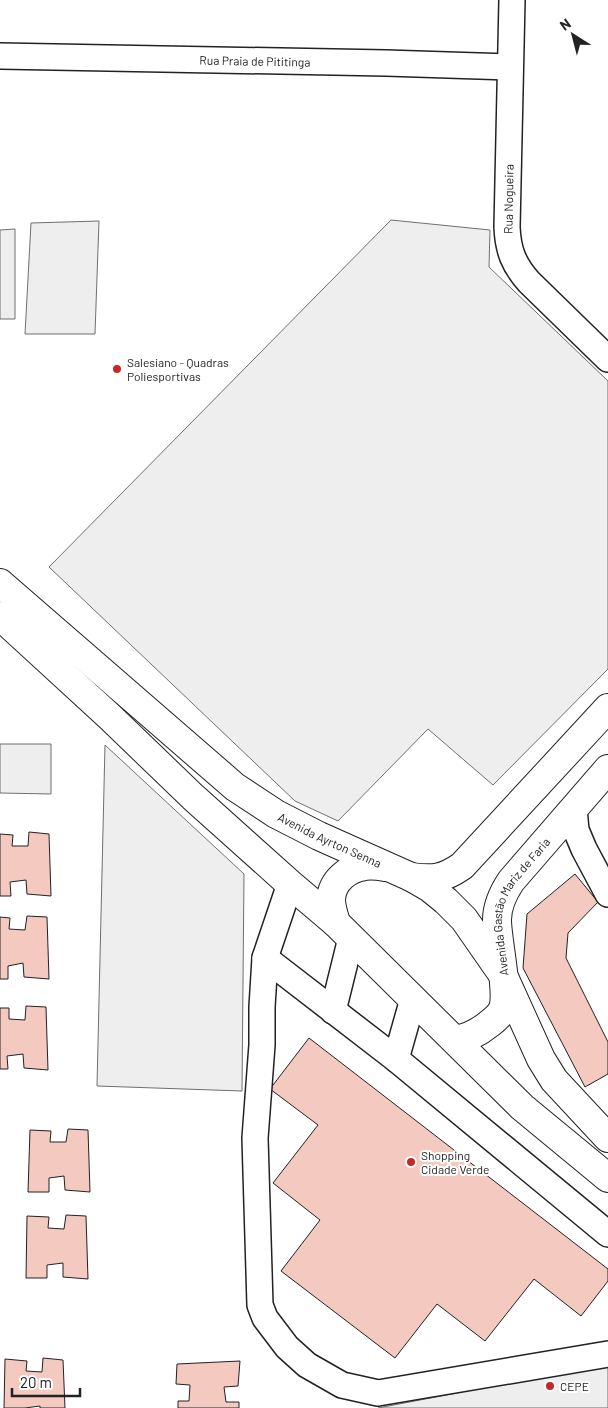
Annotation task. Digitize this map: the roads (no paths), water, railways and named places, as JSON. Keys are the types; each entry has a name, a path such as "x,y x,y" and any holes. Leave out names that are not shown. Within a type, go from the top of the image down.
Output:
{"main road":[{"name":"Avenida Ayrton Senna","path":"0,583 235,787 276,814 319,836 399,872 430,888 446,901 464,919 503,976 541,1059 554,1080 608,1138"},
{"path":"0,616 110,717 193,797 344,930 522,1107 608,1178"},
{"path":"344,930 332,910 331,899 335,886 343,875 353,868 366,865 430,879 441,878 451,874 462,866 608,708"},
{"name":"Avenida Gastão Mariz de Faria","path":"455,1040 467,1038 481,1031 494,1021 503,1010 503,976 497,919 502,894 511,881 608,769"}],"street":[{"name":"Rua Nogueira","path":"512,0 507,241 517,269 608,359"},
{"name":"Rua Praia de Pititinga","path":"0,56 510,66"},
{"path":"574,809 576,830 608,894"},
{"path":"290,884 265,958 262,1007 262,1045 255,1138 260,1305 265,1318 287,1347 307,1365 342,1385 378,1392 608,1354"},
{"path":"333,1011 344,930"},
{"path":"265,958 396,1059 608,1234"},
{"path":"396,1059 413,999"}],"place":[{"name":"Salesiano - Quadras Poliesportivas","path":"117,369"},
{"name":"Shopping Cidade Verde","path":"411,1162"},
{"name":"CEPE","path":"550,1386"}]}
